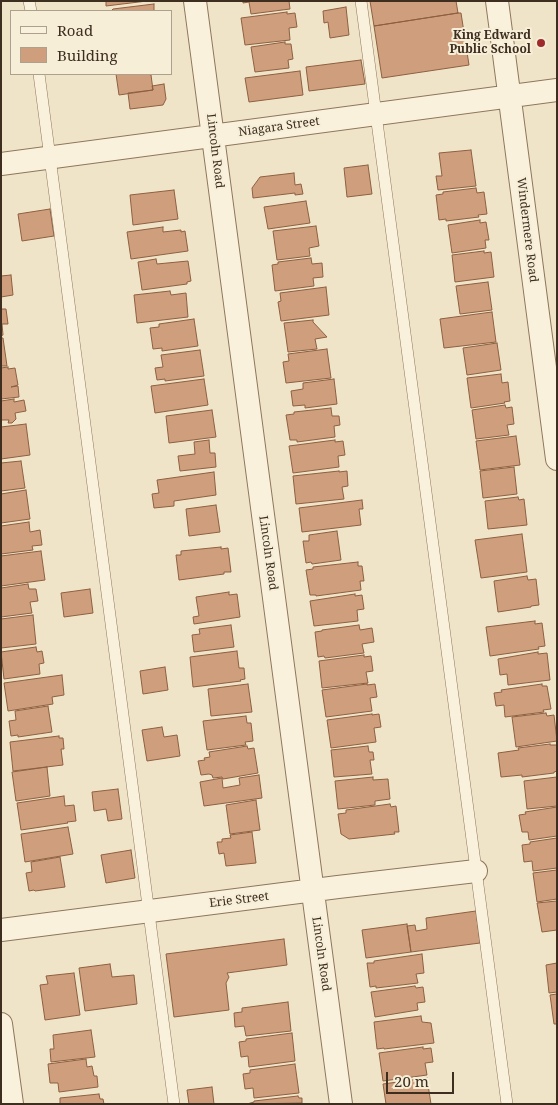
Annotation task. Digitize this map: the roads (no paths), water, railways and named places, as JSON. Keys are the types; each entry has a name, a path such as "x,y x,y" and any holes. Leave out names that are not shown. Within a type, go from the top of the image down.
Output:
{"street":[{"name":"Lincoln Road","path":"195,1 341,1104"},
{"name":"Windermere Road","path":"497,1 557,459"},
{"name":"Niagara Street","path":"1,164 557,90"},
{"name":"Erie Street","path":"1,930 476,871"},
{"path":"1,1024 12,1104"}],"lane":[{"path":"361,1 507,1104"},
{"path":"39,75 174,1104"}],"place":[{"name":"King Edward Public School","path":"541,43"}]}
